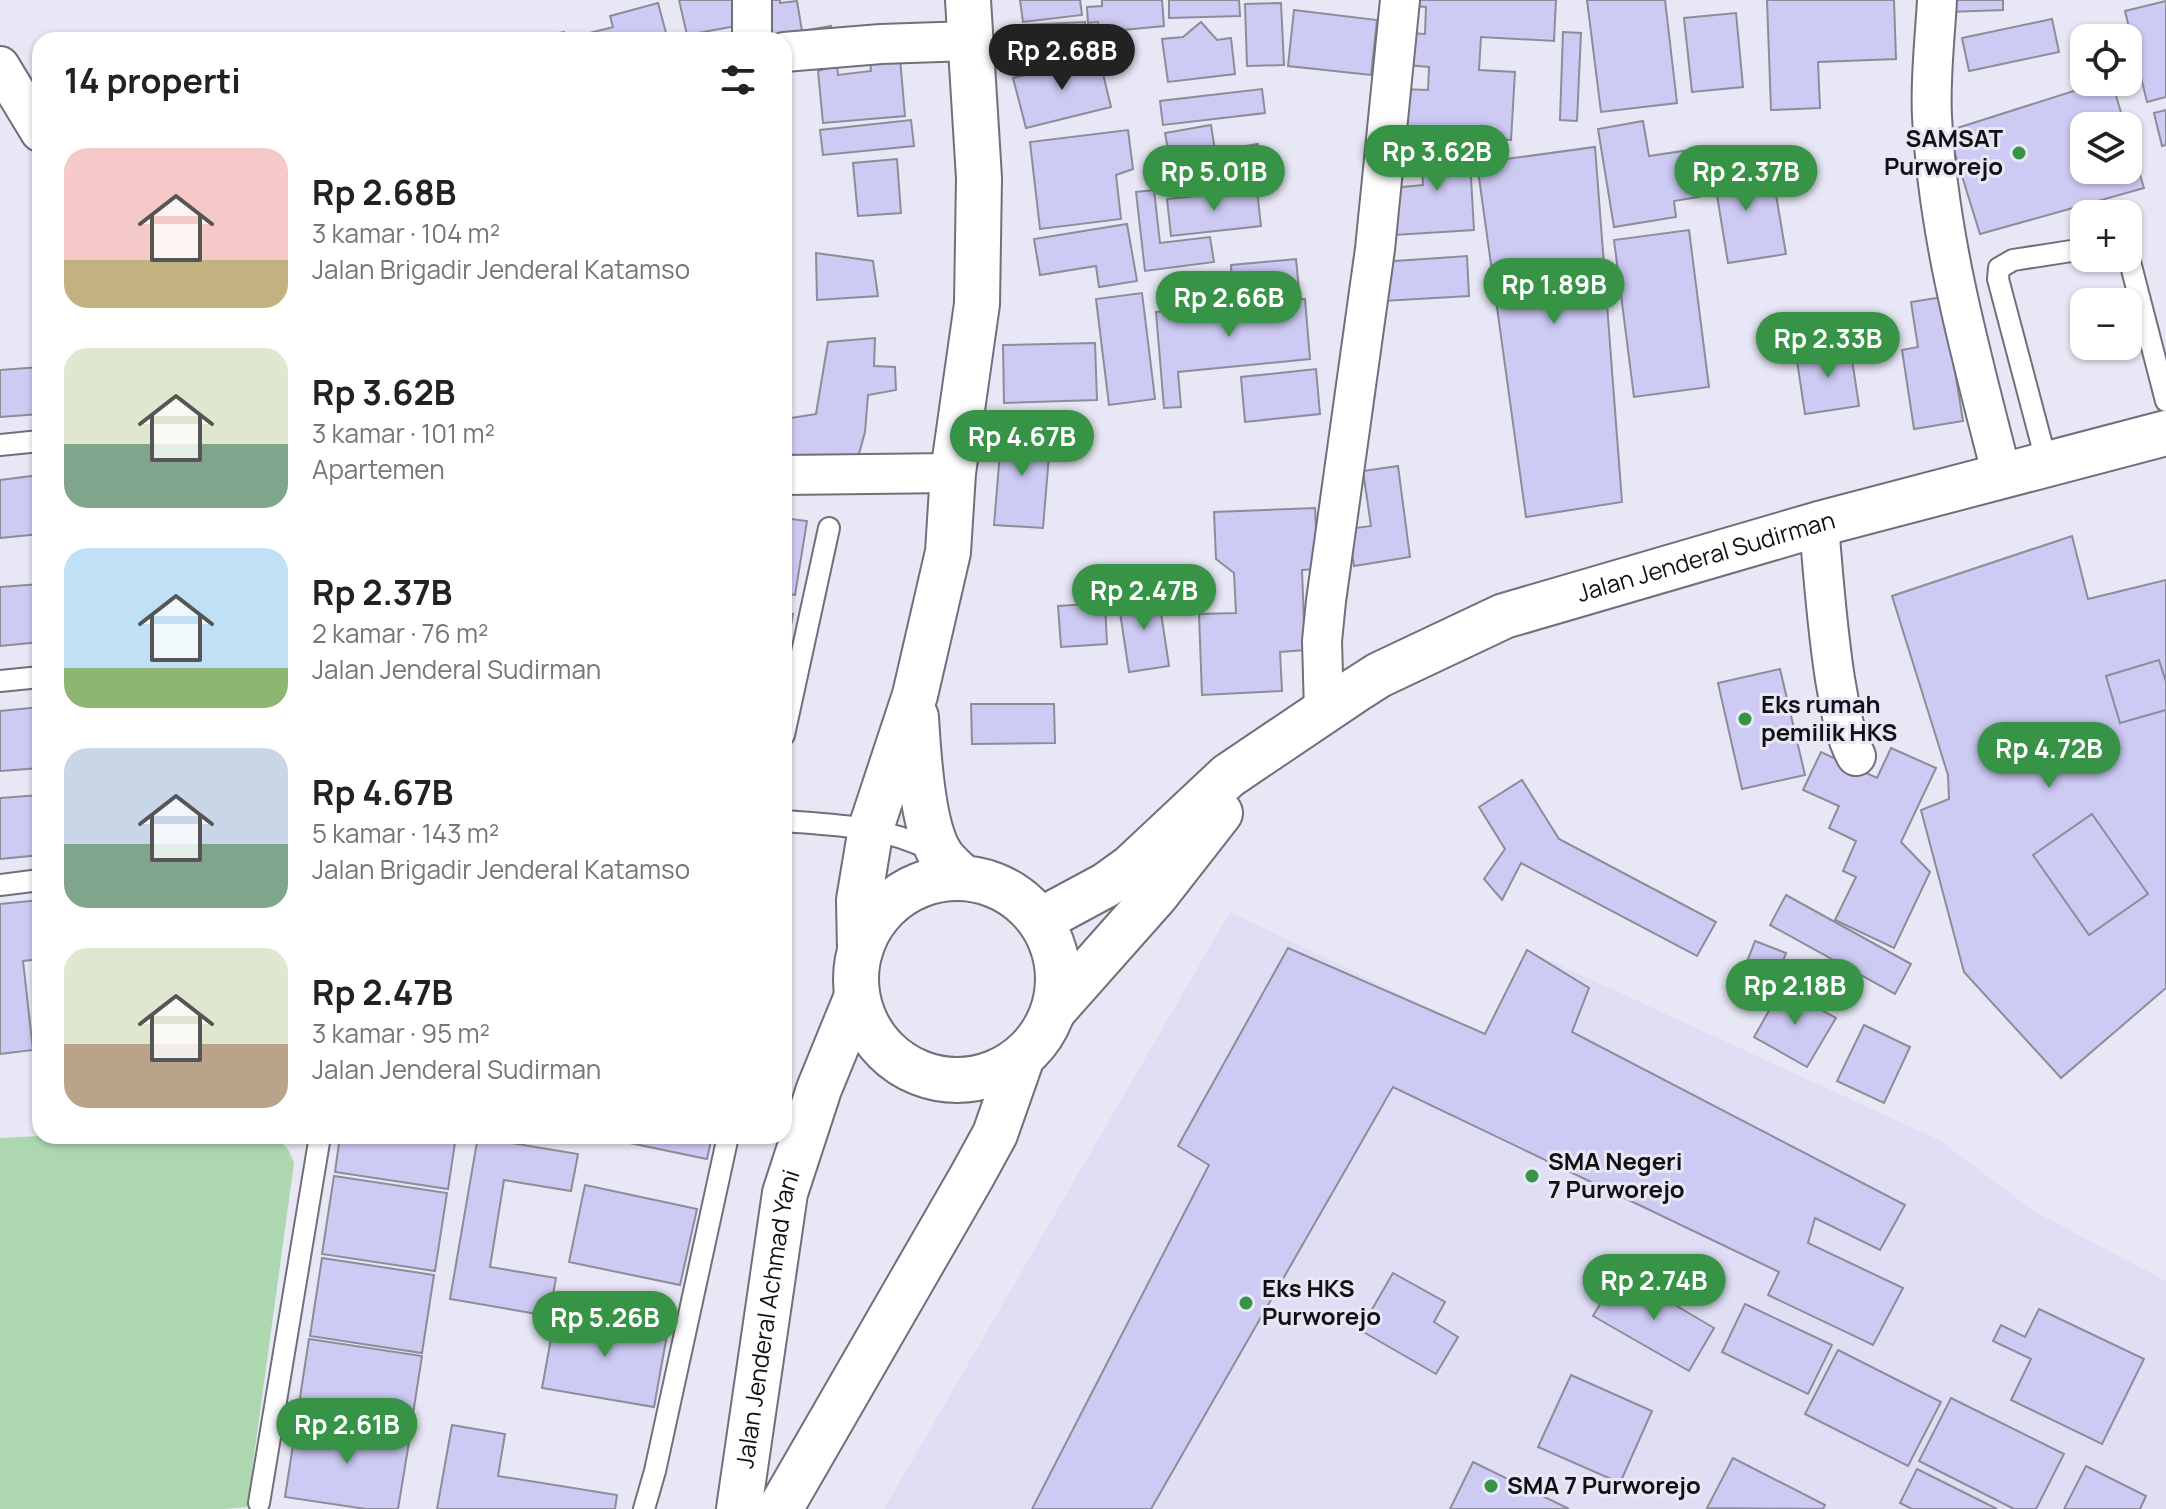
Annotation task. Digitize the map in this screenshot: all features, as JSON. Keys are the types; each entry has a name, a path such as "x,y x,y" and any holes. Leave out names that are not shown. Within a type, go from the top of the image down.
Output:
{"main road":[{"path":"969,21 979,178 977,304 953,473 948,552 915,695 871,828 859,900 857,996 869,1029 891,1056 922,1074 956,1080 991,1075 1022,1057 1041,1036 1054,1010 1156,895 1273,745"},
{"name":"Jalan Jenderal Sudirman","path":"1041,920 1106,885 1131,867 1228,776 1324,711 1379,675 1504,616 1819,524 2166,433"},
{"path":"915,695 919,773 933,835 952,866 996,885 1021,900 1041,920 1054,948 1059,979 1054,1010"},
{"path":"860,951 875,920 898,897 929,882 952,866"},
{"name":"Jalan Jenderal Achmad Yani","path":"739,1509 785,1193 819,1089 857,996"},
{"path":"780,1509 995,1134 1022,1057"}],"street":[{"path":"752,0 752,32"},
{"path":"1324,711 1322,641 1326,601 1375,249 1400,0"},
{"path":"1937,0 1932,114 1939,194 1964,322 2002,476"},
{"path":"792,51 881,44 969,21"},
{"path":"0,66 32,119"},
{"path":"792,475 953,473"},
{"path":"1819,524 1826,625 1841,712 1848,740 1856,756"}],"lane":[{"path":"2047,464 1998,279 1999,268 2013,260 2070,251"},
{"path":"2133,272 2166,401"},
{"path":"0,445 32,442"},
{"path":"792,698 829,528"},
{"path":"0,681 32,678"},
{"path":"792,822 871,828 908,838 952,866"},
{"path":"0,885 32,881"},
{"path":"259,1503 319,1144"},
{"path":"644,1509 726,1144"}],"shaded area":[{"name":"SMA Negeri 7 Purworejo","path":"1230,912 1484,1034 1527,950 1939,1140 2035,1212 2166,1281 2166,1509 884,1509"}],"green space":[{"path":"32,1136 32,1144 283,1144 289,1151 294,1163 247,1507 0,1509 0,1138"}],"building":[{"path":"679,0 742,0 747,24 686,32"},
{"path":"758,0 780,0 780,3 797,1 802,31 831,26 832,34 792,38 792,32 763,32"},
{"path":"1020,0 1080,0 1082,15 1023,22"},
{"path":"1102,0 1162,0 1164,26 1123,30 1125,54 1102,56 1098,22 1088,23 1087,7 1102,6"},
{"path":"1169,0 1239,0 1240,16 1169,18"},
{"path":"1414,0 1556,0 1554,41 1481,37 1479,70 1515,72 1511,140 1398,133 1401,89 1428,90 1429,67 1406,65 1407,33 1425,34 1426,7 1414,6"},
{"path":"1587,0 1665,0 1677,103 1601,112"},
{"path":"1767,0 1894,0 1896,59 1818,62 1820,108 1771,110"},
{"path":"1948,0 2003,0 2003,10 1948,12"},
{"path":"2166,1 2166,97 2147,102 2142,81 2142,24 2128,24 2125,11"},
{"path":"658,3 666,32 594,32 613,27 610,16"},
{"path":"1281,3 1284,65 1247,66 1245,4"},
{"path":"1294,10 1377,20 1371,75 1288,66"},
{"path":"1736,13 1743,87 1692,92 1684,18"},
{"path":"2052,19 2059,52 1969,71 1962,38"},
{"path":"1085,22 1087,57 1025,61 1023,25"},
{"path":"1201,22 1217,40 1231,38 1235,74 1168,82 1162,39 1183,37"},
{"path":"1563,32 1581,33 1577,121 1560,120"},
{"path":"1099,57 1111,107 1026,128 1013,78"},
{"path":"900,58 905,116 823,123 818,71 837,65 838,75 871,71 870,61"},
{"path":"1262,89 1265,113 1163,125 1160,101"},
{"name":"SAMSAT Purworejo","path":"2070,92 2070,96 2116,96 2121,112 2070,112 2070,184 2142,184 2142,181 2144,188 2101,200 2070,200 2070,209 1980,234 1948,131"},
{"path":"2166,110 2166,145 2162,146 2154,113"},
{"path":"911,120 914,146 823,155 820,130"},
{"path":"1643,121 1649,156 1696,149 1704,196 1674,201 1676,217 1614,227 1598,129"},
{"path":"1211,125 1215,151 1258,144 1264,175 1175,190 1165,133"},
{"path":"1128,130 1133,169 1116,175 1121,219 1040,229 1030,142"},
{"path":"1469,142 1474,230 1394,235 1392,188 1423,185 1421,145"},
{"path":"1595,147 1622,502 1526,517 1477,163"},
{"path":"1734,148 1741,188 1774,183 1786,254 1728,263 1710,152"},
{"path":"897,159 901,213 858,216 853,163"},
{"path":"1154,190 1160,243 1210,237 1214,262 1145,271 1136,192"},
{"path":"1257,190 1261,226 1171,236 1167,199"},
{"path":"1127,224 1137,281 1099,287 1096,266 1040,275 1034,239"},
{"path":"1689,230 1709,387 1634,397 1614,240"},
{"path":"816,253 873,261 878,296 817,300"},
{"path":"1467,256 1469,296 1383,301 1381,262"},
{"path":"1296,259 1299,290 1233,295 1231,265"},
{"path":"1142,293 1155,399 1109,405 1096,299"},
{"path":"1943,297 1963,421 1914,429 1902,350 1918,347 1911,302"},
{"path":"1305,299 1310,359 1178,372 1181,407 1164,408 1156,312"},
{"path":"875,338 874,366 895,367 896,390 868,395 865,432 857,461 792,460 792,418 816,414 828,342"},
{"path":"1095,343 1097,400 1004,403 1003,345"},
{"path":"1850,346 1859,406 1805,414 1796,354"},
{"path":"32,368 32,415 0,417 0,370"},
{"path":"1316,369 1320,414 1245,422 1241,377"},
{"path":"1002,428 1051,431 1043,528 994,525"},
{"path":"1398,466 1410,557 1354,566 1348,529 1371,526 1363,471"},
{"path":"32,476 32,535 0,538 0,480"},
{"path":"1315,508 1318,569 1302,570 1305,650 1280,652 1282,691 1202,695 1199,614 1236,613 1234,573 1216,559 1214,512"},
{"path":"792,519 807,521 795,595 792,594"},
{"path":"2072,536 2088,599 2166,580 2166,988 2061,1078 1964,972 1921,810 1949,799 1948,775 1892,596"},
{"path":"32,585 32,643 0,646 0,587"},
{"path":"1158,593 1169,666 1129,672 1118,599"},
{"path":"1105,603 1107,644 1061,647 1058,606"},
{"path":"2159,660 2166,682 2166,710 2120,723 2106,676"},
{"path":"1780,669 1805,775 1742,789 1718,683"},
{"path":"971,704 1054,704 1055,743 972,744"},
{"path":"32,708 32,769 0,771 0,711"},
{"path":"1891,748 1936,768 1901,842 1930,872 1894,948 1835,920 1856,877 1843,871 1856,841 1829,828 1839,806 1803,790 1821,752 1877,778"},
{"path":"1522,780 1559,839 1716,922 1697,956 1521,863 1502,900 1484,879 1505,849 1479,807"},
{"path":"32,796 32,856 0,859 0,798"},
{"path":"2092,814 2148,894 2089,935 2033,855"},
{"path":"1786,895 1911,964 1895,994 1770,925"},
{"path":"32,901 32,960 23,961 32,1050 0,1054 0,904"},
{"path":"1755,941 1786,953 1767,1000 1737,988"},
{"path":"1288,948 1485,1034 1527,950 1589,988 1572,1032 1905,1205 1880,1250 1815,1218 1808,1243 1903,1288 1873,1345 1768,1295 1779,1272 1393,1087 1151,1509 1032,1509 1209,1165 1178,1146"},
{"path":"1782,988 1836,1018 1807,1067 1754,1037"},
{"path":"1864,1025 1910,1047 1884,1103 1837,1081"},
{"path":"339,1144 455,1144 448,1189 335,1172"},
{"path":"477,1144 517,1144 578,1154 571,1191 504,1180 490,1267 556,1278 549,1316 450,1299"},
{"path":"635,1144 710,1144 707,1159"},
{"path":"334,1176 447,1193 435,1271 322,1254"},
{"path":"585,1185 697,1209 680,1285 569,1262"},
{"path":"322,1258 434,1275 422,1353 310,1336"},
{"path":"1619,1272 1714,1328 1689,1371 1593,1316"},
{"path":"1393,1273 1445,1302 1434,1322 1458,1337 1436,1374 1360,1330"},
{"path":"1745,1304 1832,1345 1808,1394 1722,1352"},
{"path":"2039,1309 2144,1359 2102,1444 2011,1400 2031,1359 1993,1341 2001,1325 2025,1337"},
{"path":"556,1311 668,1329 654,1407 542,1388"},
{"path":"309,1339 422,1356 410,1433 297,1417"},
{"path":"1838,1350 1941,1402 1908,1466 1805,1414"},
{"path":"1571,1375 1652,1411 1620,1483 1538,1447"},
{"path":"1951,1398 2064,1454 2036,1509 2014,1509 1919,1461"},
{"path":"297,1419 410,1436 398,1509 366,1509 285,1497"},
{"path":"452,1425 505,1434 498,1476 617,1495 615,1509 437,1509"},
{"path":"1733,1458 1825,1505 1823,1509 1707,1508"},
{"name":"SMA 7 Purworejo","path":"1473,1462 1569,1509 1450,1509"},
{"path":"2086,1466 2146,1496 2140,1509 2064,1509"},
{"path":"1917,1469 1997,1509 1912,1509 1900,1503"}],"place":[{"name":"SAMSAT Purworejo","path":"2019,153"},
{"name":"Eks rumah pemilik HKS","path":"1745,719"},
{"name":"SMA Negeri 7 Purworejo","path":"1532,1176"},
{"name":"Eks HKS Purworejo","path":"1246,1303"},
{"name":"SMA 7 Purworejo","path":"1491,1486"}]}
